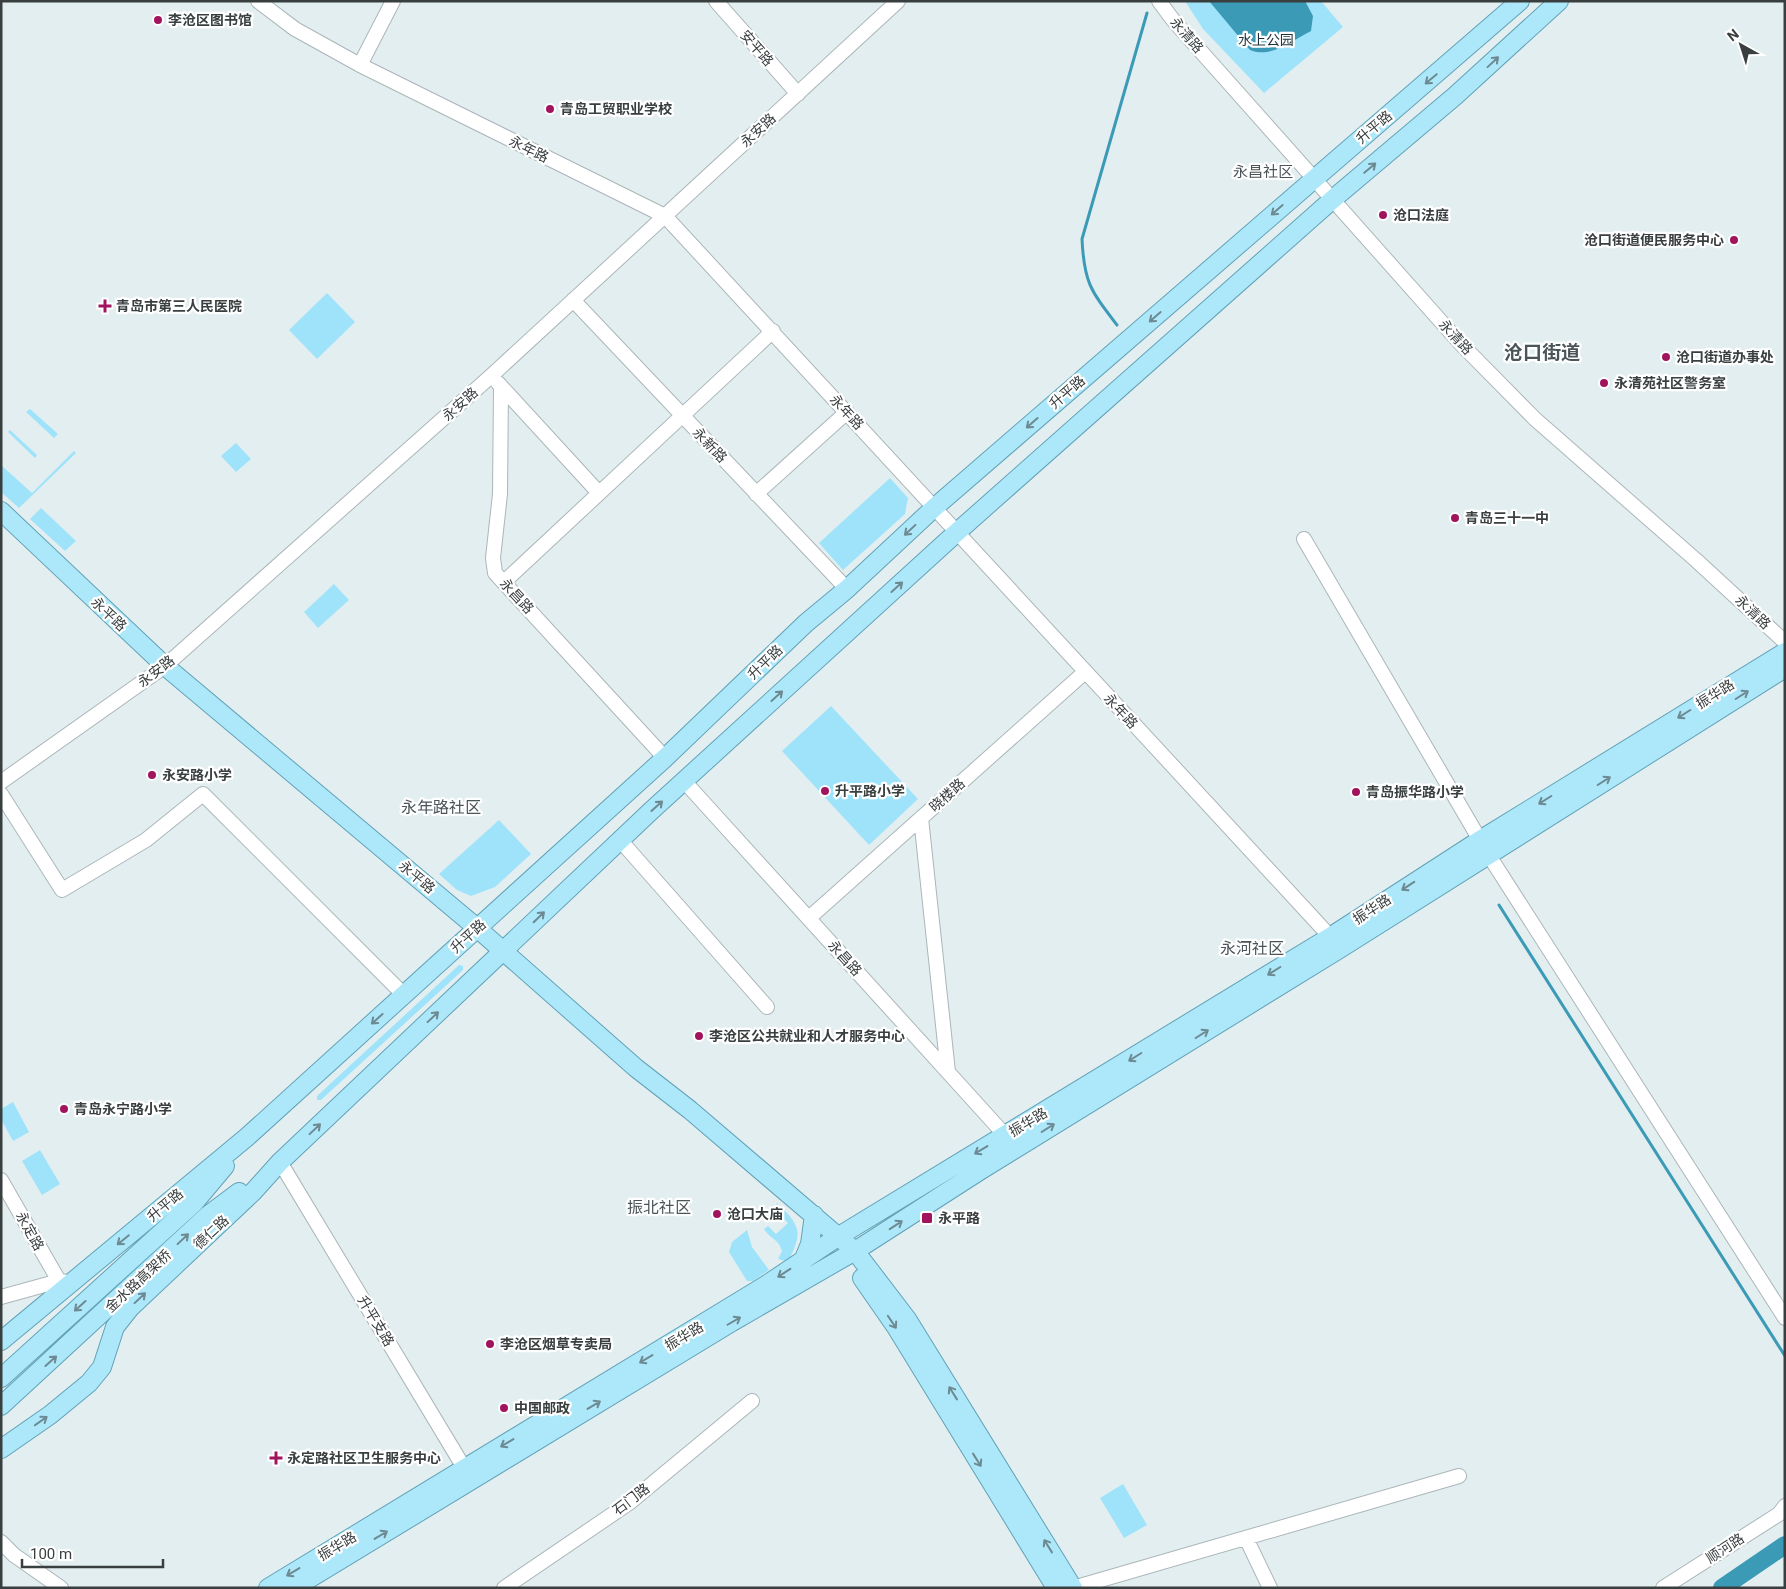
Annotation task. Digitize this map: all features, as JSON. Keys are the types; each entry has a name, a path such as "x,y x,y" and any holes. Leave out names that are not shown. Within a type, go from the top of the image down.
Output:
{"main road":[{"name":"升平路","path":"66,1282 254,1130 665,758 806,623 847,589 935,507 1520,1"},
{"name":"升平路","path":"280,1162 620,840 956,533 1333,199 1456,96 1559,1"},
{"name":"永平路","path":"1,511 164,666 477,928 636,1068 839,1236 1056,1588"},
{"name":"振华路","path":"268,1588 851,1254 1785,652"},
{"name":"振华路","path":"1484,847 1785,668"},
{"name":"振华路","path":"294,1588 468,1474 804,1261 839,1236 1005,1135 1336,942"},
{"name":"金水路高架桥","path":"1,1378 194,1203 254,1130"},
{"name":"金水路高架桥","path":"1,1406 207,1216 280,1162"},
{"name":"德仁路","path":"1,1449 50,1415 89,1383 102,1367 111,1336 120,1318 253,1192 280,1162"},
{"path":"804,1261 810,1244 814,1215"},
{"name":"永平路","path":"851,1254 907,1319 1073,1588"},
{"path":"1,1341 66,1282"}],"street":[{"name":"永年路","path":"258,1 295,29 360,65 665,216 1336,942"},
{"path":"360,65 393,1"},
{"name":"安平路","path":"716,1 798,94"},
{"name":"永安路","path":"1,782 164,666 491,376 898,1"},
{"name":"永清路","path":"1159,1 1179,27 1461,344 1535,418 1697,561 1785,642"},
{"name":"永新路","path":"573,300 847,589"},
{"path":"504,582 773,331"},
{"path":"491,376 599,494"},
{"name":"永昌路","path":"501,387 500,494 493,558 495,573 665,758"},
{"path":"756,494 847,412"},
{"path":"1304,539 1484,847 1785,1318"},
{"name":"晓楼路","path":"808,918 1085,672"},
{"name":"永昌路","path":"684,781 1005,1135"},
{"path":"1,794 62,890 146,840 203,794 404,995"},
{"path":"922,818 948,1072"},
{"path":"620,840 767,1007"},
{"name":"升平支路","path":"280,1162 468,1474"},
{"name":"永定路","path":"1,1180 66,1282"},
{"name":"升平路","path":"1,1297 66,1282"},
{"name":"石门路","path":"504,1588 628,1503 752,1401"},
{"path":"1073,1588 1459,1476"},
{"name":"顺河路","path":"1663,1588 1779,1514 1785,1506"},
{"path":"1246,1538 1270,1588"},
{"path":"1,1542 14,1555 61,1588"}],"green space":[{"name":"水上公园","path":"1185,1 1321,1 1343,27 1264,93 1203,29"},
{"path":"327,293 355,322 317,359 289,330"},
{"path":"30,409 58,434 54,438 26,412"},
{"path":"10,430 37,455 35,458 8,432"},
{"path":"236,443 251,459 236,472 221,456"},
{"path":"74,451 76,453 19,508 1,492 1,465 32,493"},
{"path":"890,478 908,498 905,514 843,570 819,543"},
{"path":"41,508 76,541 65,551 30,519"},
{"path":"334,584 349,600 318,628 304,612"},
{"path":"831,706 918,799 869,845 782,751"},
{"path":"499,820 531,854 495,887 471,896 457,890 439,874"},
{"path":"459,965 463,966 463,970 321,1100 317,1100 317,1096"},
{"path":"13,1102 29,1132 13,1141 1,1119 1,1109"},
{"path":"40,1150 60,1184 42,1195 22,1161"},
{"path":"777,1203 791,1218 797,1230 796,1243 788,1262 778,1259 782,1251 776,1241 764,1229 768,1226 776,1234 788,1223 773,1208"},
{"path":"747,1230 752,1247 769,1270 753,1281 747,1281 729,1252 732,1242"},
{"path":"1123,1484 1147,1525 1124,1538 1100,1498"}],"shaded area":[{"path":"1209,1 1305,1 1313,16 1311,31 1273,50 1258,52 1250,50"}],"waterway":[{"path":"1117,325 1090,286 1085,266 1082,239 1147,13"},
{"path":"1499,905 1785,1356"},
{"path":"1722,1588 1785,1545"}],"place":[{"name":"李沧区图书馆","path":"158,20"},
{"name":"青岛工贸职业学校","path":"550,109"},
{"name":"沧口法庭","path":"1383,215"},
{"name":"沧口街道便民服务中心","path":"1734,240"},
{"name":"青岛市第三人民医院","path":"105,306"},
{"name":"沧口街道办事处","path":"1666,357"},
{"name":"永清苑社区警务室","path":"1604,383"},
{"name":"青岛三十一中","path":"1455,518"},
{"name":"永安路小学","path":"152,775"},
{"name":"升平路小学","path":"825,791"},
{"name":"青岛振华路小学","path":"1356,792"},
{"name":"李沧区公共就业和人才服务中心","path":"699,1036"},
{"name":"青岛永宁路小学","path":"64,1109"},
{"name":"沧口大庙","path":"717,1214"},
{"name":"永平路","path":"927,1218"},
{"name":"李沧区烟草专卖局","path":"490,1344"},
{"name":"中国邮政","path":"504,1408"},
{"name":"永定路社区卫生服务中心","path":"276,1458"}],"district":[{"name":"永昌社区","path":"1263,172"},
{"name":"沧口街道","path":"1542,352"},
{"name":"永年路社区","path":"441,807"},
{"name":"永河社区","path":"1252,948"},
{"name":"振北社区","path":"659,1207"}]}
